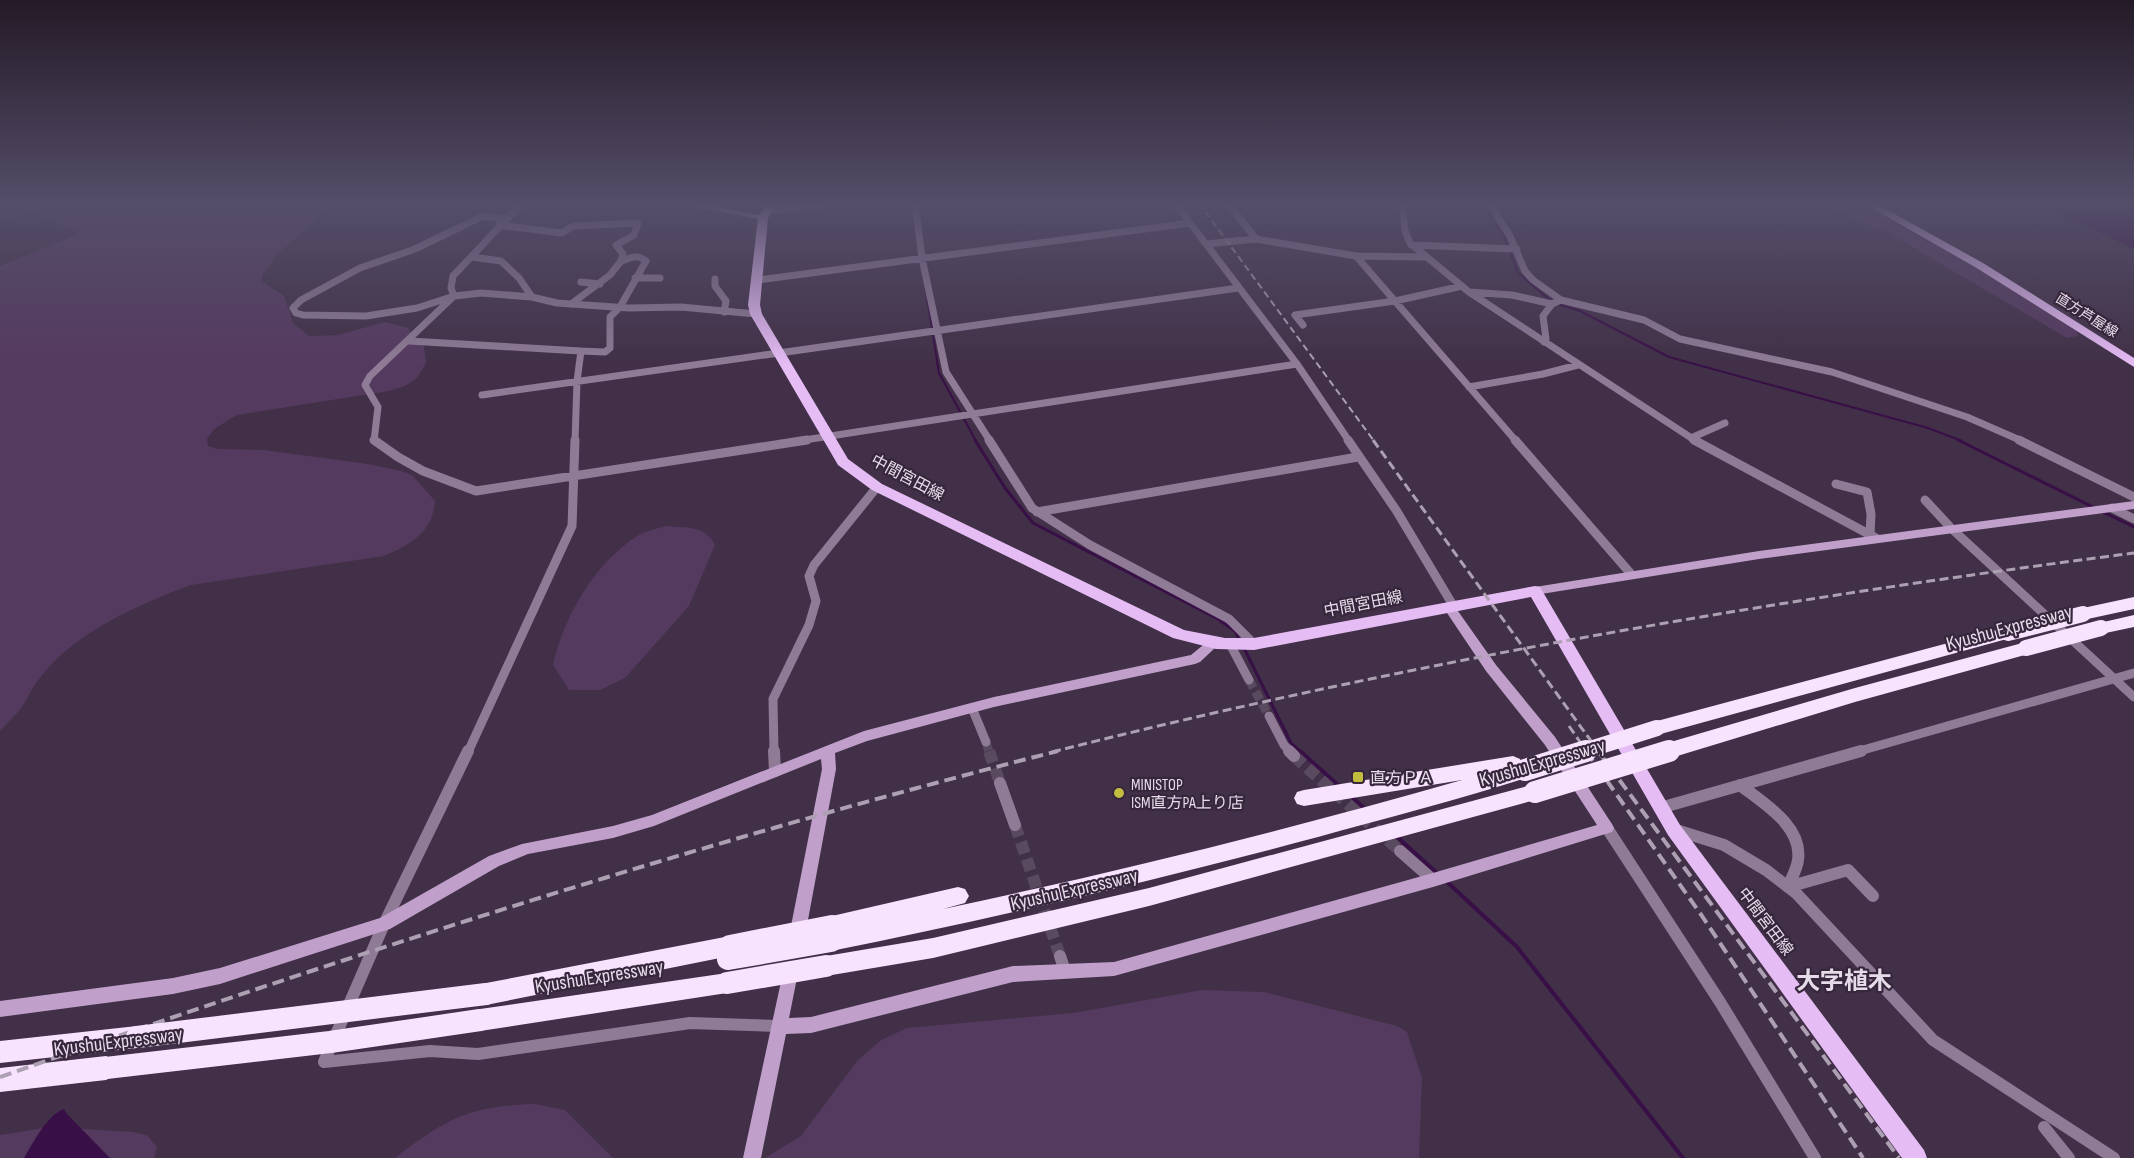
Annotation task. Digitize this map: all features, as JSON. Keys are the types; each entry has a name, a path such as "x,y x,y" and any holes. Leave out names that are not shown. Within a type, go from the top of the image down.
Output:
{"highway":[{"name":"Kyushu Expressway","path":"0,1052 486,994 730,953 832,933 1020,903 1136,876 1411,803 1522,766 1575,754 1657,728 2008,633 2134,603"},
{"name":"Kyushu Expressway","path":"0,1080 330,1041 480,1020 727,983 933,948 1149,897 1535,792 1855,695 2134,621"},
{"path":"1304,798 1522,766"},
{"path":"832,933 958,896"}],"main road":[{"path":"756,314 754,305 762,257"},
{"name":"直方芦屋線","path":"1965,257 2134,363"},
{"name":"中間宮田線","path":"756,314 843,462 877,487 1179,634 1212,644 1231,646 1254,644 1535,591 1674,830 1916,1158"}],"street":[{"path":"392,257 360,268 301,300 293,308 296,313 303,315 366,316 417,308 454,296 481,293 532,297 572,304 681,307 756,314"},
{"path":"454,296 451,288 453,276 472,257"},
{"path":"472,257 501,261 519,278 532,297"},
{"path":"622,261 623,257"},
{"path":"572,304 600,284 622,261 631,257"},
{"path":"409,341 605,352 610,348 610,317 620,307 646,261 641,257"},
{"path":"759,279 930,257"},
{"path":"1215,257 1297,364 1396,510 1451,607 1491,668 1550,741 1720,1002 1815,1158"},
{"path":"1357,257 1631,574"},
{"path":"1425,257 1465,289 1691,438 1873,537"},
{"path":"1520,257 1533,280 1561,300 1644,320 1680,339 1795,363 1871,384 1956,413 1997,429 2134,497"},
{"path":"922,258 946,372 1037,513 1090,545 1229,619 1254,644"},
{"path":"635,278 660,278"},
{"path":"715,279 715,286 726,301 724,312"},
{"path":"581,282 600,284"},
{"path":"482,395 1238,288"},
{"path":"1303,325 1295,315 1465,289 1512,295 1552,304"},
{"path":"454,296 370,376 365,385 378,407 374,441 406,463 447,483 476,491 1297,364"},
{"path":"1544,342 1546,339 1542,316 1544,310 1561,300"},
{"path":"581,351 577,381 572,526 523,629 490,706 384,924 324,1062 430,1051 478,1054 690,1023 811,1025 1062,963 1090,972 1114,969 1433,880 1607,828"},
{"path":"1469,387 1543,374 1578,365"},
{"path":"1691,438 1725,423"},
{"path":"1037,513 1358,457"},
{"path":"1836,484 1867,492 1873,537"},
{"path":"775,771 773,699 812,617 816,601 809,576 814,565 877,487"},
{"path":"1925,500 1952,529 2134,697"},
{"path":"1535,591 1873,537 2134,505"},
{"path":"2110,508 2134,519"},
{"path":"0,1009 173,986 220,976 384,924 505,856 526,848 613,832 654,820 864,736 972,708 1195,659 1212,644"},
{"path":"1231,646 1249,680"},
{"path":"1660,808 2134,672"},
{"path":"972,708 986,742"},
{"path":"1269,716 1284,745 1294,756"},
{"path":"752,1158 829,770 828,751"},
{"path":"1000,783 1015,825"},
{"path":"1740,785 1791,830 1797,843 1798,860 1788,887"},
{"path":"1674,830 1714,841 1749,858 1788,887 1933,1040 2114,1158"},
{"path":"1400,851 1433,880"},
{"path":"1788,887 1848,870 1873,896"},
{"path":"2044,1127 2069,1158"}],"shaded area":[{"path":"22,257 275,257 262,276 262,281 284,296 293,323 309,336 338,335 385,322 408,328 424,347 426,363 417,378 405,386 389,391 237,415 214,429 207,439 208,446 218,449 264,450 368,464 412,475 435,501 430,521 411,542 384,556 191,585 129,611 88,634 53,662 37,682 22,707 0,731 0,266"},
{"path":"1929,257 1959,257 2076,330 2078,336 2067,338"},
{"path":"665,526 700,531 706,534 715,545 689,606 625,678 600,690 569,690 553,665 573,609 595,575 623,546 642,534"},
{"path":"1202,990 1264,992 1397,1026 1407,1032 1422,1077 1419,1158 765,1158 801,1136 857,1061 881,1040 907,1028 1073,1013"},
{"path":"534,1104 565,1110 613,1158 395,1158 444,1124 459,1117 491,1108"},
{"path":"64,1109 110,1158 24,1158 46,1123"},
{"path":"50,1127 132,1132 147,1135 157,1147 154,1158 0,1158 0,1135"}],"waterway":[{"path":"1512,257 1518,273 1551,301"},
{"path":"926,291 939,373 976,441"},
{"path":"1557,304 1580,311 1669,357 1928,428 1962,441"},
{"path":"975,440 1005,488 1033,523 1218,619 1235,631 1239,640"},
{"path":"1958,440 2095,508"},
{"path":"2103,512 2134,527"},
{"path":"1244,648 1291,743 1301,752"},
{"path":"1300,751 1339,786"},
{"path":"1351,796 1366,810"},
{"path":"1396,836 1438,874"},
{"path":"1445,880 1517,947 1683,1158"}],"tunnel":[{"path":"1249,680 1269,716"},
{"path":"986,742 989,752"},
{"path":"989,751 1000,783"},
{"path":"1294,756 1400,851"},
{"path":"1015,825 1060,956"}],"railway":[{"path":"1239,257 1374,441"},
{"path":"1373,440 1524,649"},
{"path":"1524,649 1861,591 2134,553"},
{"path":"1052,752 1320,690 1524,649"},
{"path":"1524,649 1599,752"},
{"path":"1569,726 1587,752"},
{"path":"0,1077 262,987 525,902 791,823 1058,751"},
{"path":"1586,751 1702,916 1863,1158"},
{"path":"1598,751 1899,1158"}],"place":[{"name":"直方ＰＡ","path":"1358,777"},
{"name":"MINISTOP ISM直方PA上り店","path":"1119,793"}],"district":[{"name":"大字植木","path":"1844,981"}]}
